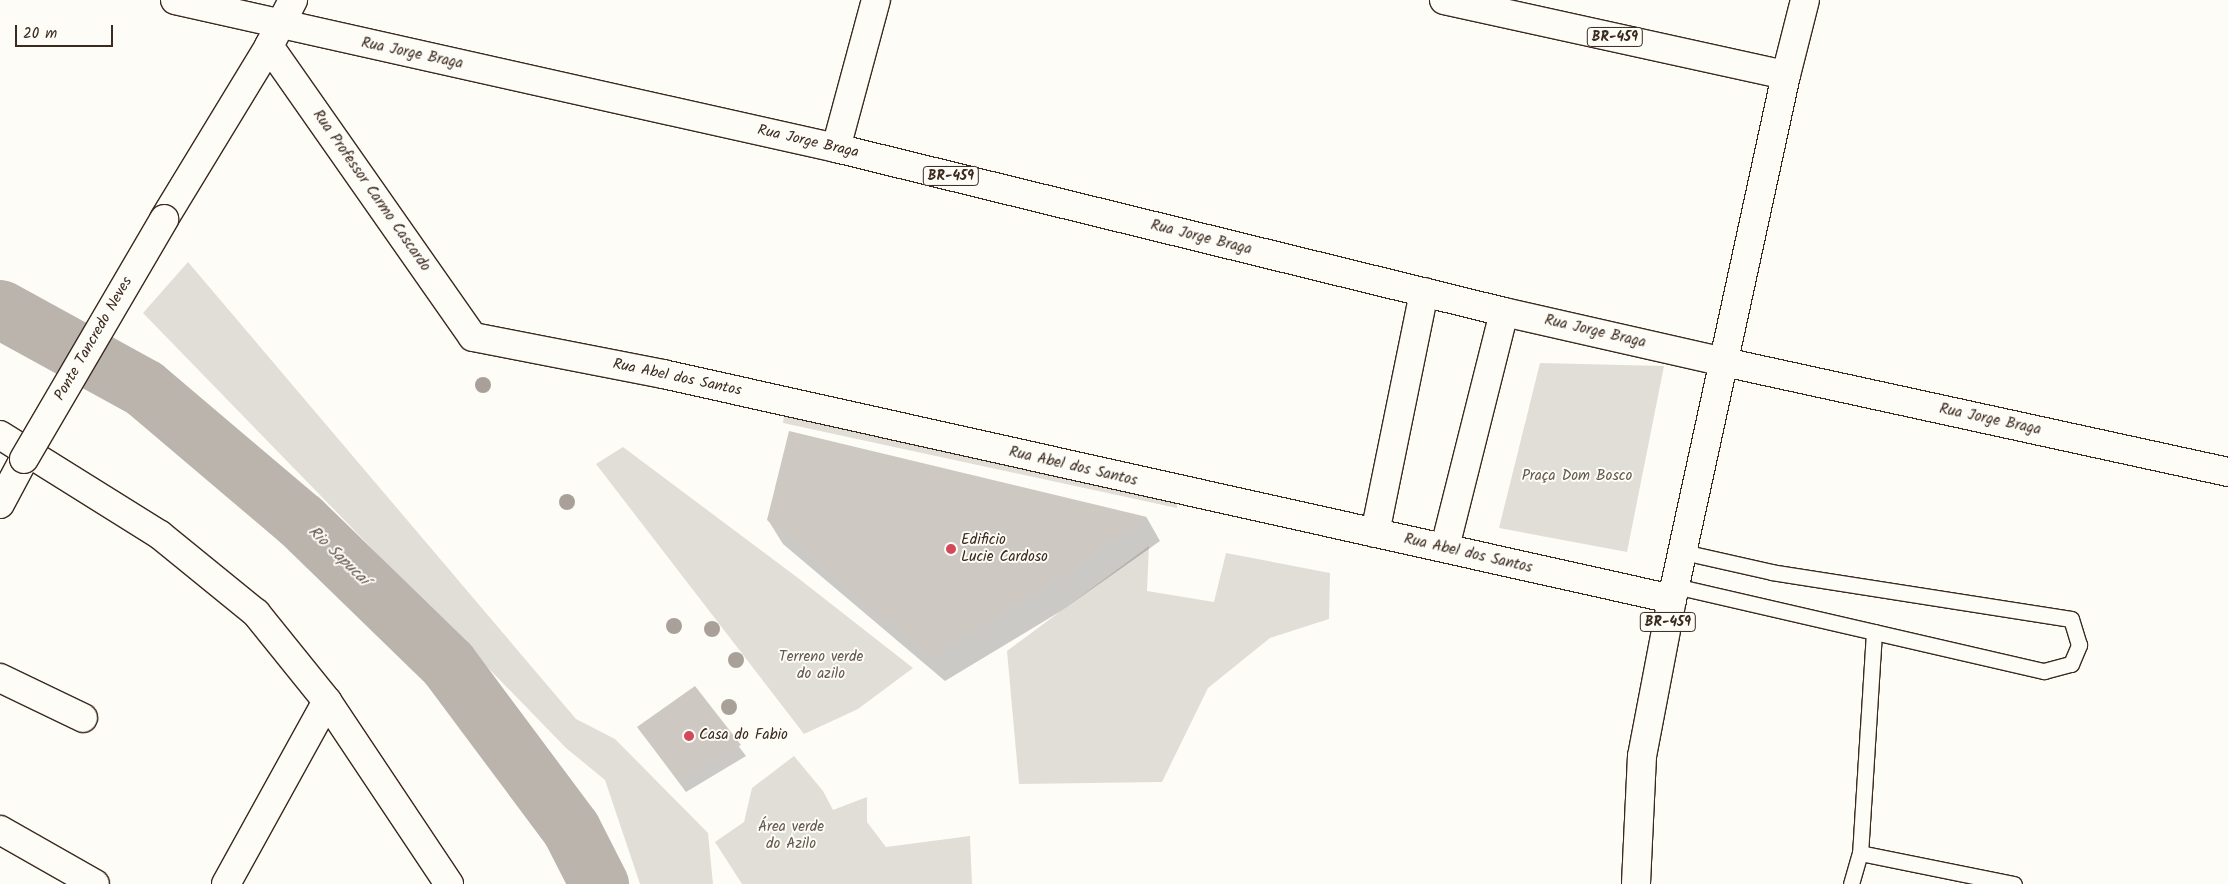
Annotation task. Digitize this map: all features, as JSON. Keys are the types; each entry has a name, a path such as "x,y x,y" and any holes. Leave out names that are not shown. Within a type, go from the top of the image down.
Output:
{"main road":[{"name":"Rua Jorge Braga","path":"175,0 275,36 836,148 1504,312 2228,472"},
{"name":"Ponte Tancredo Neves","path":"0,504 164,219 275,36 293,0"},
{"path":"836,148 876,0"},
{"name":"BR-459","path":"1444,0 1512,7 1786,75 1674,593 1642,756 1636,884"},
{"path":"1786,75 1805,0"},
{"name":"Rua Professor Carmo Cascardo","path":"275,36 473,337"},
{"path":"1375,533 1424,292"},
{"path":"1445,547 1504,312"},
{"name":"Rua Abel dos Santos","path":"473,337 663,374 1375,533 1674,593"},
{"path":"0,436 28,457 160,535 256,613 327,701 449,884"},
{"path":"0,678 83,718"},
{"path":"226,884 327,701"},
{"path":"0,830 95,884"}],"lane":[{"path":"1674,593 1874,632 2044,672 2071,664 2079,645 2070,619 1772,572 1683,552"},
{"path":"1851,884 1860,853 1860,811 1874,632"},
{"path":"1860,853 2014,884"}],"green space":[{"path":"188,262 576,719 615,739 708,833 713,884 640,884 605,780 566,748 143,313"},
{"name":"Praça Dom Bosco","path":"1540,363 1664,366 1627,552 1499,528"},
{"path":"784,414 1178,498 1177,508 783,423"},
{"name":"Terreno verde do azilo","path":"623,447 798,578 913,668 858,709 804,734 596,464"},
{"path":"1149,546 1147,591 1214,602 1226,553 1330,573 1329,619 1270,638 1208,688 1162,782 1019,784 1007,651"},
{"name":"Área verde do Azilo","path":"794,756 823,791 833,810 867,797 867,822 886,847 970,836 972,884 742,884 715,842 744,822 752,788"}],"building":[{"name":"Edificio Lucie Cardoso","path":"789,431 1147,517 1047,587 930,658 767,520"},
{"name":"Casa do Fabio","path":"695,686 741,745 680,782 637,727"}],"waterway":[{"name":"Rio Sapucaí","path":"0,309 144,388 301,521 448,664 571,829 599,884"}],"place":[{"name":"Edificio Lucie Cardoso","path":"951,549"},
{"name":"Casa do Fabio","path":"689,736"}]}
